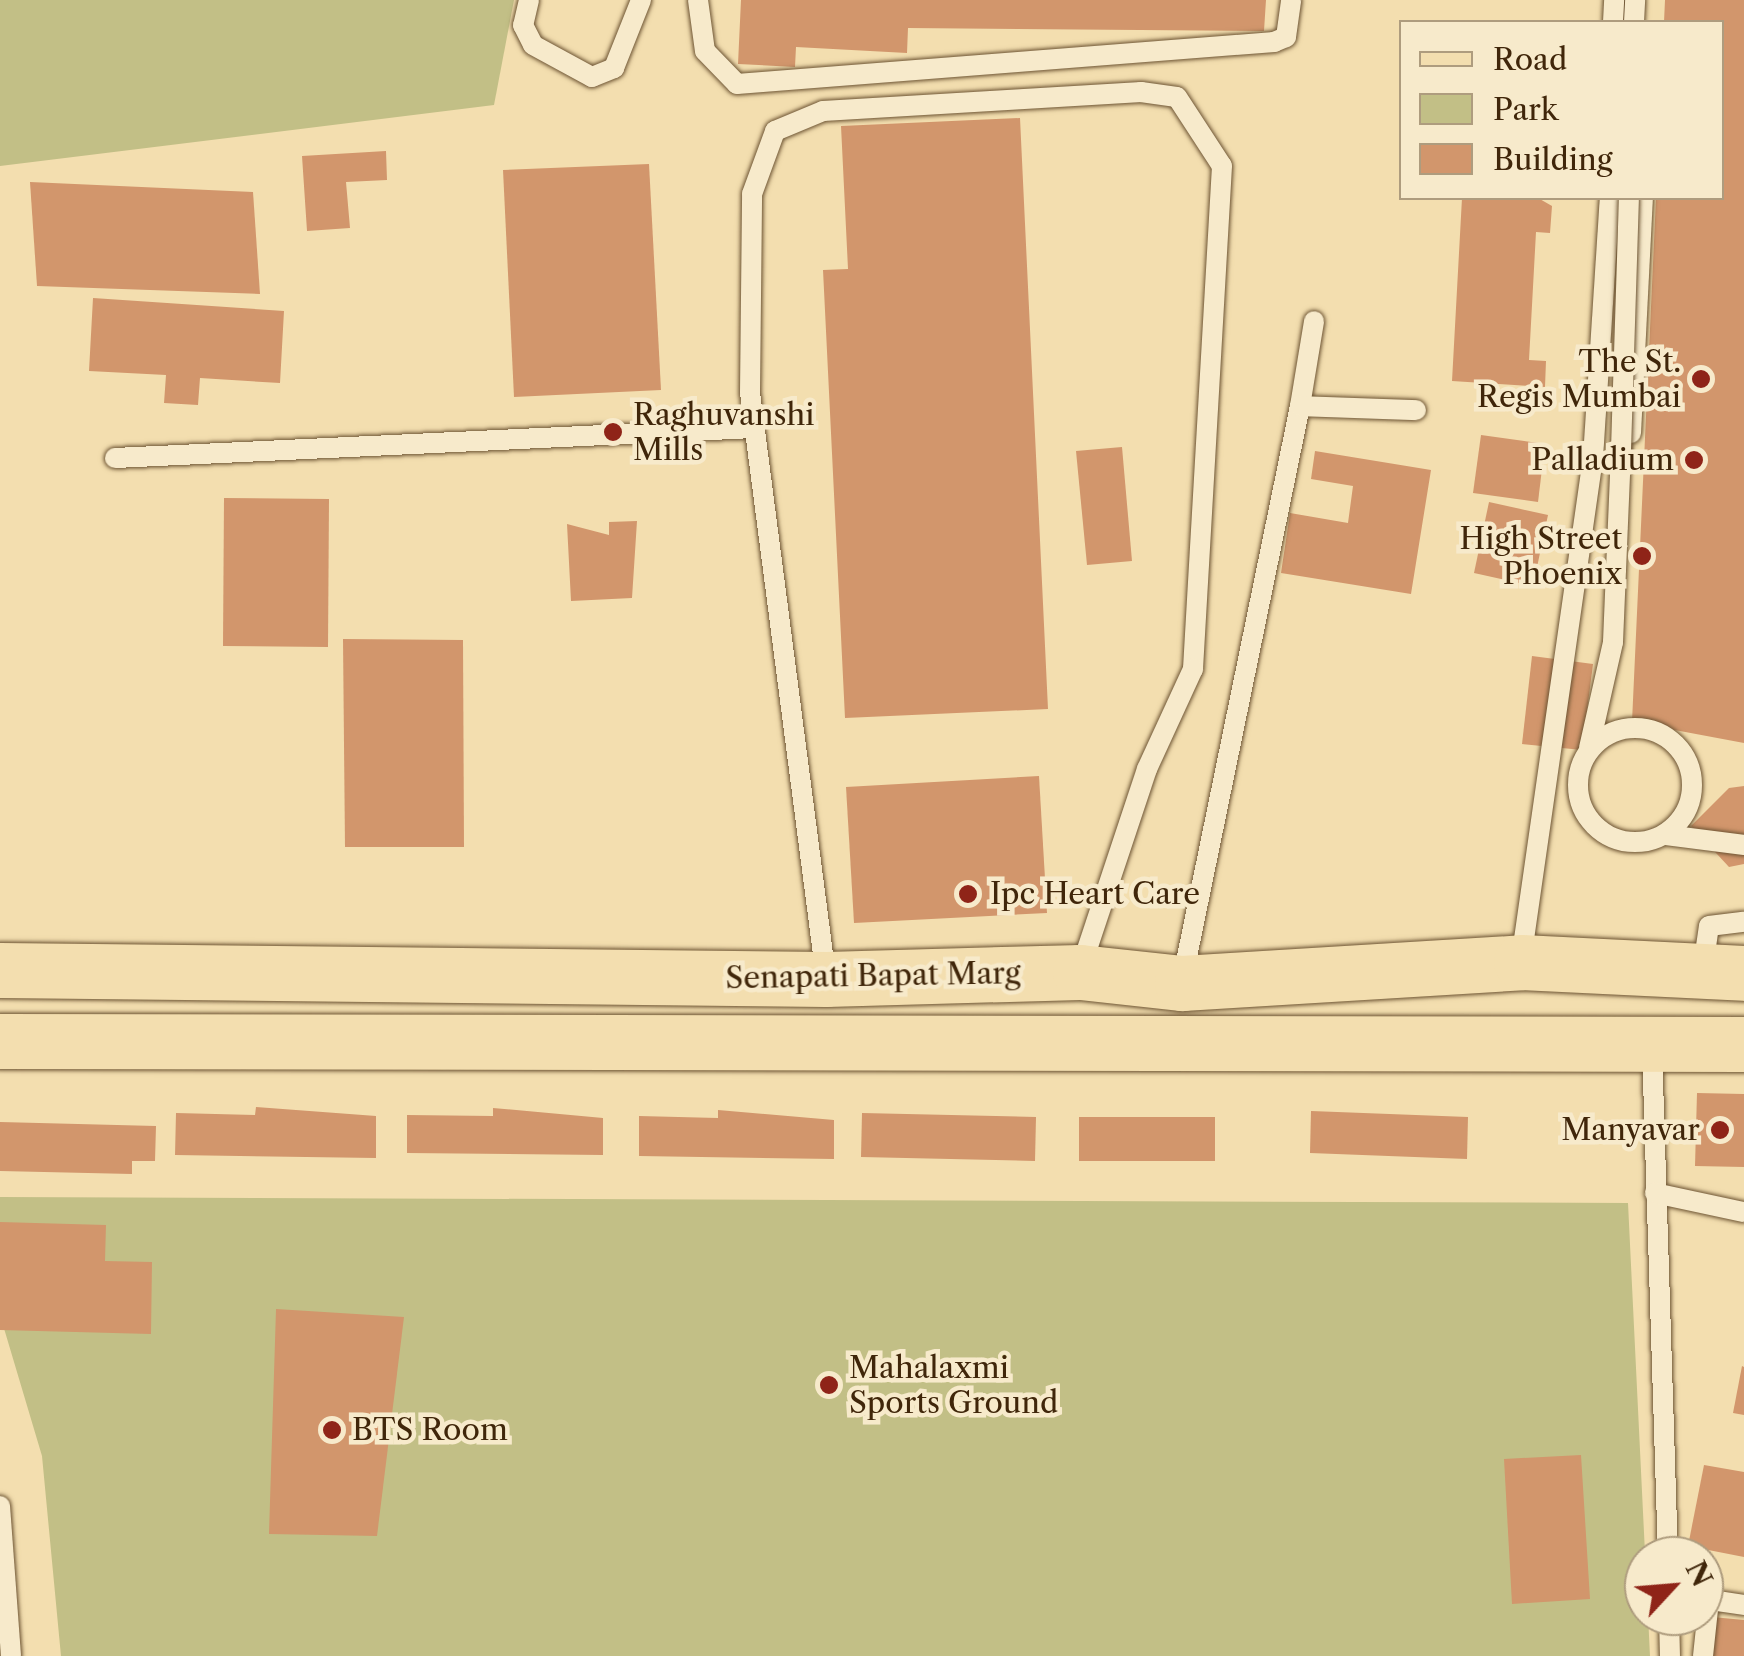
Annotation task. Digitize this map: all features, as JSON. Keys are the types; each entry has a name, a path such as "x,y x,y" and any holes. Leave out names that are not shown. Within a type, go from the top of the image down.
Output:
{"main road":[{"name":"Senapati Bapat Marg","path":"0,970 826,980 1080,972 1182,983 1521,962 1723,974"},
{"path":"0,1041 1744,1044"}],"lane":[{"path":"529,0 523,25 533,45 592,77 614,68 640,0"},
{"path":"698,0 705,51 736,84 1170,41 1274,42 1286,37 1291,0"},
{"path":"826,980 754,428 752,194 774,131 823,110 1141,92 1177,97 1204,129 1222,166 1193,669 1147,770 1080,972"},
{"path":"1521,962 1592,458 1610,200"},
{"path":"1629,200 1613,642 1576,788 1592,824 1627,843 1666,834 1744,845"},
{"path":"1592,458 1631,435 1643,200"},
{"path":"1182,983 1314,321"},
{"path":"1300,406 1416,410"},
{"path":"115,458 754,428"},
{"path":"1588,750 1620,730 1672,740 1692,789 1666,834"},
{"path":"1723,974 1710,926 1744,922"},
{"path":"1652,1043 1667,1536"},
{"path":"1655,1194 1744,1212"},
{"path":"0,1506 11,1656"}],"green space":[{"path":"0,0 514,0 494,105 0,166"},
{"name":"Mahalaxmi Sports Ground","path":"0,1197 1628,1203 1644,1536 1624,1536 1624,1636 1649,1636 1650,1656 61,1656 42,1456 0,1315"}],"building":[{"path":"741,0 1266,0 1264,31 908,28 907,53 796,47 795,67 738,64"},
{"name":"Palladium","path":"1665,0 1744,0 1744,743 1632,722 1656,200 1724,200 1724,20 1664,20"},
{"path":"1020,118 1048,709 845,718 823,270 848,269 841,126"},
{"path":"386,151 387,180 346,182 350,228 307,231 302,156"},
{"path":"649,164 661,390 514,397 503,170"},
{"path":"30,182 253,192 260,294 37,286"},
{"path":"1462,200 1542,200 1552,206 1550,233 1536,232 1529,360 1546,361 1545,387 1452,381"},
{"path":"93,298 284,311 280,383 200,378 198,405 164,403 166,375 89,371"},
{"path":"1481,435 1545,444 1538,502 1473,493"},
{"path":"1122,447 1132,561 1087,565 1076,451"},
{"path":"1315,451 1431,470 1411,594 1281,573 1290,513 1348,523 1353,486 1311,479"},
{"path":"224,498 329,499 328,647 223,646"},
{"path":"1489,502 1548,515 1533,586 1474,573"},
{"path":"637,521 632,598 571,601 567,524 609,535 609,522"},
{"path":"343,639 463,640 464,847 345,847"},
{"path":"1532,656 1593,664 1582,750 1522,744"},
{"path":"1039,776 1047,913 854,923 846,787"},
{"path":"1744,786 1744,864 1729,867 1691,826 1729,788"},
{"name":"Manyavar","path":"1697,1093 1744,1094 1744,1167 1695,1166"},
{"path":"256,1107 376,1116 376,1158 175,1155 176,1113 255,1115"},
{"path":"493,1108 603,1118 603,1155 407,1153 407,1115 493,1116"},
{"path":"718,1110 834,1120 834,1159 639,1156 639,1116 718,1118"},
{"path":"1311,1111 1468,1117 1467,1159 1310,1153"},
{"path":"862,1113 1036,1117 1035,1161 861,1157"},
{"path":"1079,1117 1215,1117 1215,1161 1079,1161"},
{"path":"0,1122 156,1126 155,1161 132,1161 132,1174 0,1171"},
{"path":"0,1222 106,1225 105,1261 152,1262 151,1334 0,1330"},
{"name":"BTS Room","path":"276,1309 404,1317 377,1536 269,1534"},
{"path":"1744,1367 1744,1415 1733,1413"},
{"path":"1581,1455 1590,1599 1512,1604 1504,1459"},
{"path":"1704,1465 1744,1472 1744,1557 1724,1553 1724,1536 1690,1536"},
{"path":"1724,1618 1744,1620 1744,1656 1708,1656 1710,1636 1724,1636"}],"place":[{"name":"The St. Regis Mumbai","path":"1701,379"},
{"name":"Raghuvanshi Mills","path":"613,432"},
{"name":"Palladium","path":"1694,460"},
{"name":"High Street Phoenix","path":"1642,556"},
{"name":"Ipc Heart Care","path":"968,894"},
{"name":"Manyavar","path":"1720,1130"},
{"name":"Mahalaxmi Sports Ground","path":"829,1385"},
{"name":"BTS Room","path":"332,1430"}]}
